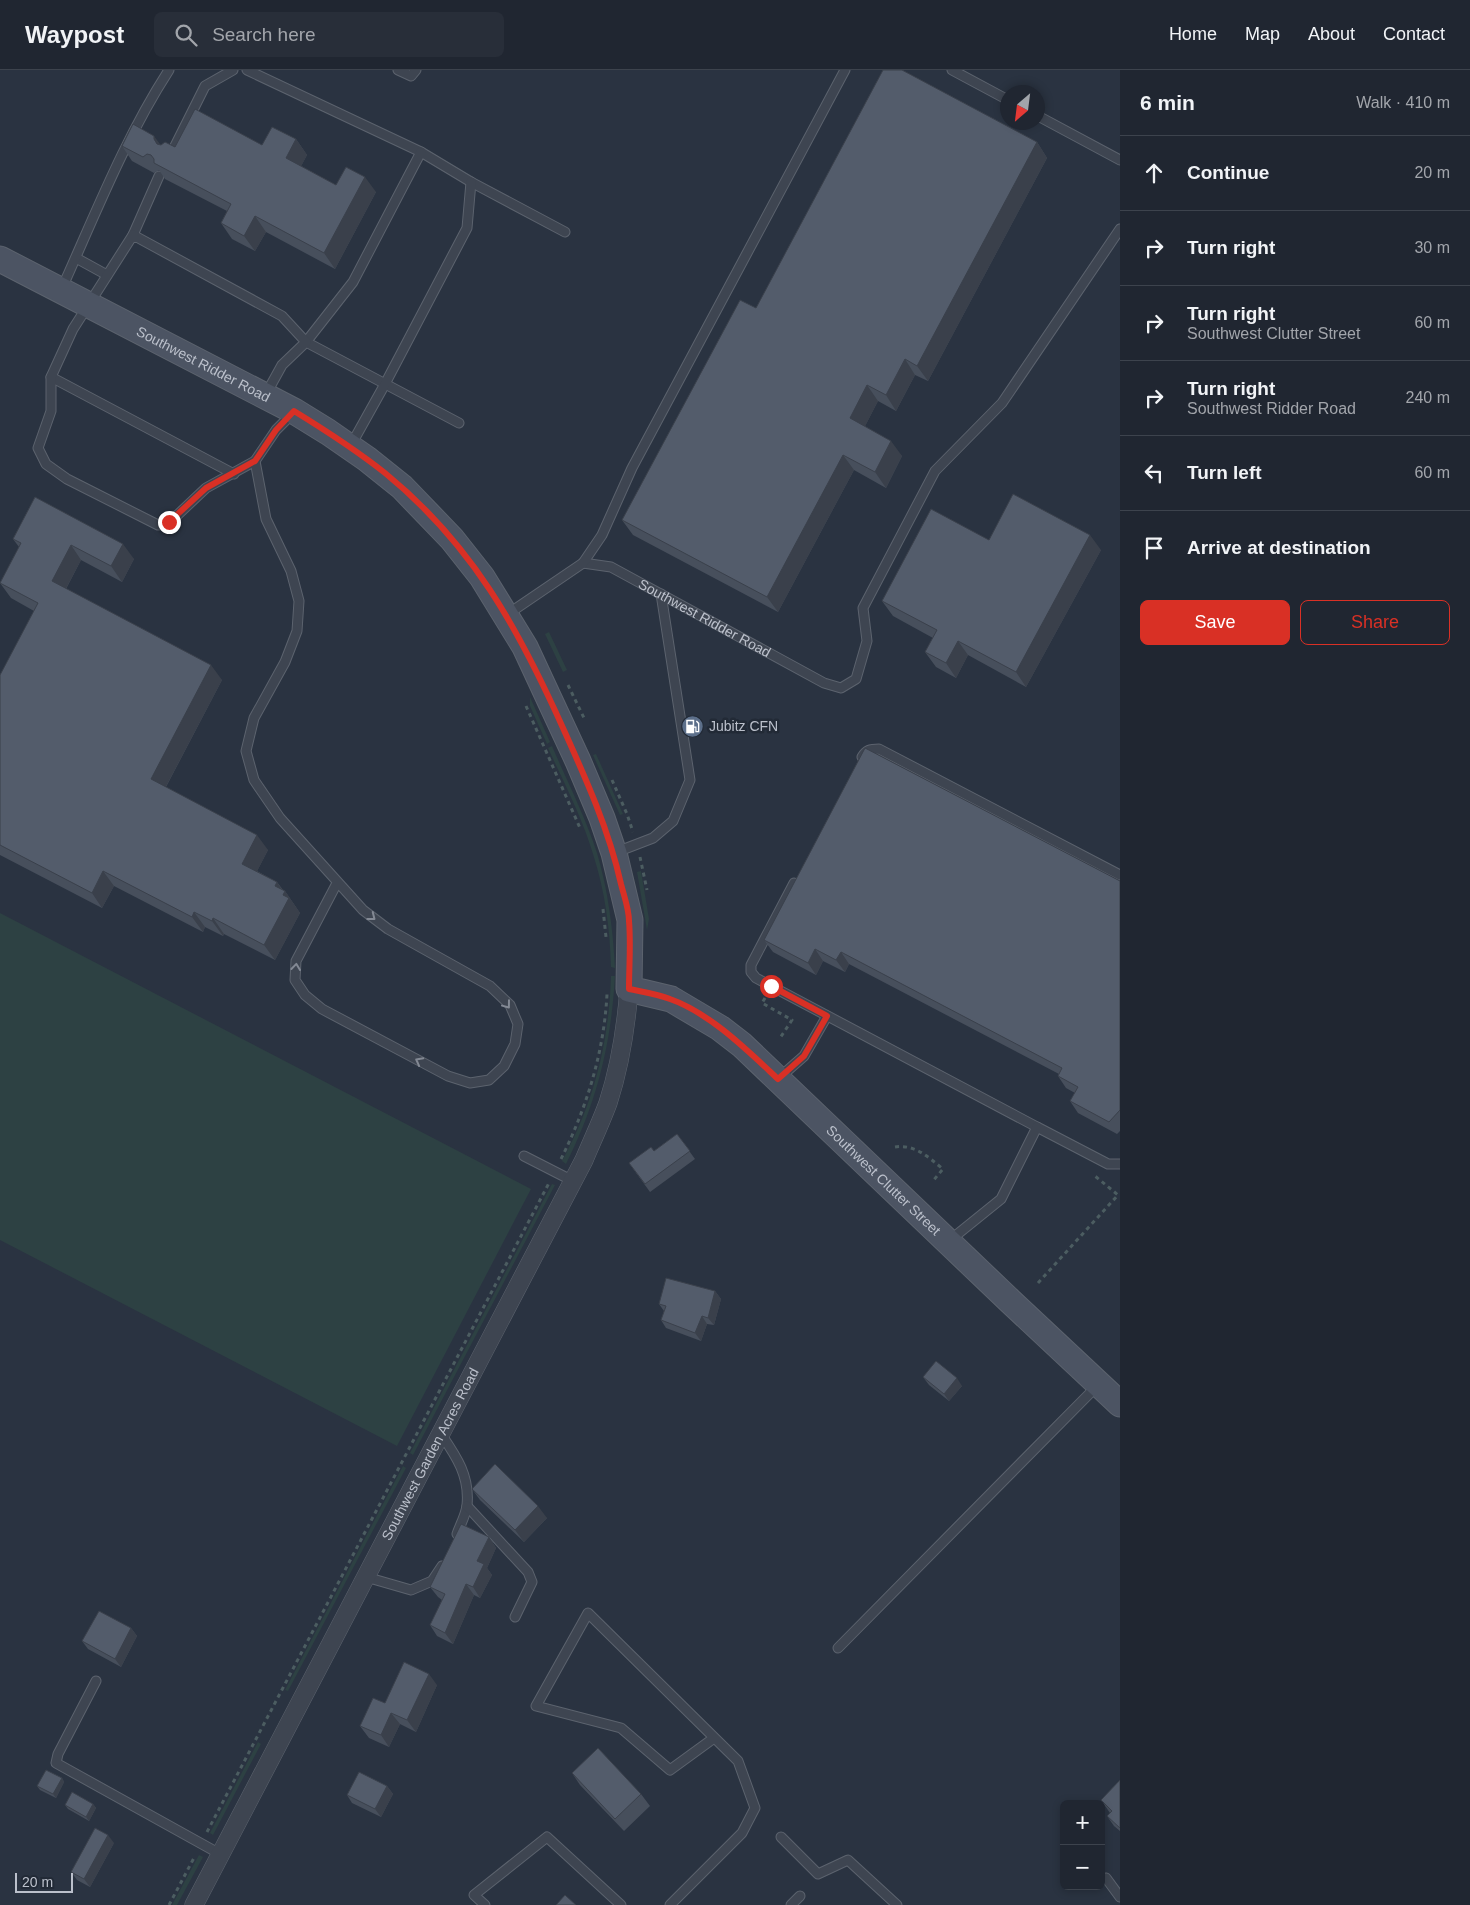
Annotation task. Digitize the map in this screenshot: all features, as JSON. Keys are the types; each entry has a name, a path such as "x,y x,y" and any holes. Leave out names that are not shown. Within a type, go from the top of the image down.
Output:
{"street":[{"name":"Southwest Ridder Road","path":"0,259 294,411 350,447 390,478 436,521 470,560 507,615 538,673 598,810 614,853 630,920 618,989"},
{"name":"Southwest Clutter Street","path":"618,989 671,999 720,1028 742,1045 1120,1404"},
{"name":"Southwest Garden Acres Road","path":"194,1905 584,1160 608,1103 622,1052 627,1020 618,989"}],"lane":[{"path":"61,291 105,192 150,100 170,70"},
{"path":"170,154 206,86 233,70"},
{"path":"247,70 421,152 471,182 565,232"},
{"path":"398,70 411,76 416,70"},
{"path":"507,615 583,563 602,535 632,468 846,70"},
{"path":"952,70 1000,96"},
{"path":"1045,120 1120,160"},
{"path":"265,396 282,365 306,342 353,282 421,152"},
{"path":"159,176 133,235 73,329 51,377 51,411 38,448 46,464 67,479 158,525 169,522 206,488 255,461 276,430 294,411"},
{"path":"350,447 467,228 471,182"},
{"name":"Southwest Ridder Road","path":"583,563 611,567 824,683 841,688 856,679 867,642 863,608 935,471 1002,403 1120,228"},
{"path":"133,235 282,316 306,342 459,423"},
{"path":"76,258 108,275"},
{"path":"51,377 234,474"},
{"path":"255,461 266,519 291,571 299,601 297,631 285,662 254,718 246,751 254,780 280,818 363,910 388,929 490,986 510,1005 518,1024 515,1044 504,1066 489,1080 470,1082 448,1076 322,1009 305,994 295,980 296,961 337,883"},
{"path":"614,853 653,838 673,821 690,780 662,594"},
{"path":"856,768 865,752 879,748 1120,875"},
{"path":"801,871 751,965 751,972 756,978 1102,1161 1108,1164 1120,1164"},
{"path":"778,1079 804,1056 827,1016"},
{"path":"949,1242 1001,1199 1037,1127"},
{"path":"524,1156 573,1182"},
{"path":"838,1648 1099,1384"},
{"path":"441,1434 460,1462 466,1478 467,1506 454,1542"},
{"path":"467,1506 528,1572 532,1582 515,1617"},
{"path":"366,1577 411,1590 432,1581 446,1559"},
{"path":"670,1905 742,1833 755,1808 738,1761 588,1613 536,1706 621,1728 670,1770 714,1738"},
{"path":"96,1681 58,1754 56,1763 220,1854"},
{"path":"485,1905 474,1895 547,1837 621,1905"},
{"path":"781,1837 818,1874 848,1860 897,1905"},
{"path":"1106,1878 1120,1897"},
{"path":"791,1905 800,1896"}],"path":[{"path":"526,699 528,710 581,829"},
{"path":"603,907 607,944"},
{"path":"771,986 762,1004 792,1020 780,1038"},
{"path":"169,1905 554,1172 578,1123 592,1082 602,1040 618,989"},
{"path":"894,1147 903,1146 917,1150 943,1169 932,1182"},
{"path":"1038,1283 1118,1195 1094,1176 1102,1161"}],"green space":[{"path":"549,632 567,670 563,672 545,634"},
{"path":"530,697 550,742 547,744 530,706"},
{"path":"552,746 597,853 609,910 615,968 611,967 606,910 601,882 589,840 548,748"},
{"path":"596,754 623,814 620,815 593,755"},
{"path":"641,871 649,919 647,930 637,872"},
{"path":"0,913 531,1189 397,1446 0,1240"},
{"path":"611,976 615,976 613,1001 601,1073 586,1118 566,1164 562,1161 583,1117 598,1072 607,1025"},
{"path":"552,1184 555,1185 413,1455 410,1453"},
{"path":"403,1466 406,1468 288,1691 285,1690"},
{"path":"258,1742 261,1744 213,1835 210,1833"},
{"path":"199,1855 203,1857 177,1905 172,1905"}],"building":[{"path":"883,70 902,70 1000,122 1000,130 1014,130 1037,142 917,366 905,359 886,395 867,385 850,418 891,441 875,472 843,455 767,597 622,520 740,300 756,308"},
{"path":"195,109 262,145 272,127 296,139 286,158 336,185 346,167 365,177 324,253 255,216 244,236 221,223 231,204 154,163 151,155 147,154 143,157 122,146 133,124 154,136 157,144 161,145 165,142 175,147"},
{"path":"1013,494 1090,535 1016,672 958,641 946,663 925,652 937,630 882,601 931,509 989,540"},
{"path":"35,497 123,544 111,566 71,545 52,581 211,665 151,779 257,835 242,864 277,882 275,886 285,891 283,895 289,898 264,945 213,918 212,921 194,912 192,917 103,871 92,893 0,845 0,675 38,603 0,583 21,543 13,539"},
{"path":"865,748 1120,881 1120,1110 1109,1122 1070,1101 1078,1087 1058,1076 1062,1068 841,952 836,960 815,949 808,963 764,940"},
{"path":"677,1134 690,1151 645,1184 629,1163 651,1147 654,1151"},
{"path":"666,1278 715,1291 708,1318 702,1316 695,1333 661,1320 666,1306 659,1304"},
{"path":"936,1361 957,1378 944,1394 923,1377"},
{"path":"495,1464 538,1506 515,1530 472,1489"},
{"path":"461,1524 489,1537 477,1561 484,1564 473,1587 466,1584 445,1633 430,1625 445,1594 430,1587"},
{"path":"99,1611 131,1628 115,1659 82,1641"},
{"path":"404,1662 429,1674 407,1720 391,1713 381,1735 360,1726 373,1698 385,1703"},
{"path":"598,1748 641,1794 615,1819 572,1773"},
{"path":"46,1770 62,1778 53,1794 37,1786"},
{"path":"359,1772 387,1786 375,1809 347,1795"},
{"path":"1120,1780 1120,1828 1107,1816 1112,1811 1105,1804 1105,1800 1101,1800"},
{"path":"72,1792 93,1804 86,1817 65,1805"},
{"path":"95,1828 108,1835 84,1879 71,1872"},
{"path":"565,1895 576,1905 556,1905"}],"place":[{"name":"Jubitz CFN","path":"693,726"}],"route":[{"path":"169,522 206,488 255,461 276,430 294,411 328,432 385,473 436,521 470,560 507,615 538,673 578,761 602,818 614,853 630,920 629,989 671,999 695,1012 742,1045 778,1079 804,1056 827,1016 771,986"}]}
